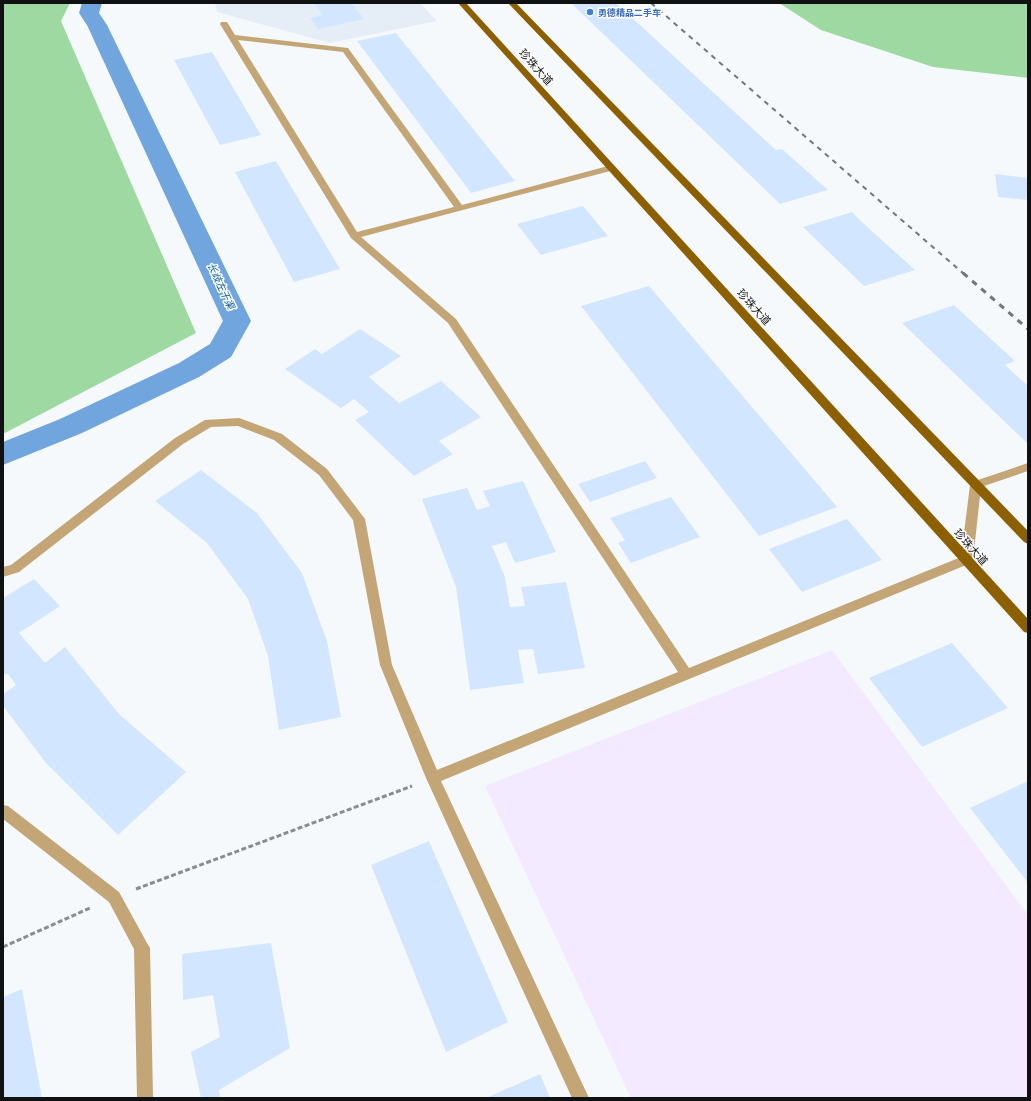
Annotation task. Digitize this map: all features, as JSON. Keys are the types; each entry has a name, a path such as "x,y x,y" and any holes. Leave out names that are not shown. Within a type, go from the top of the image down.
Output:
{"main road":[{"name":"珍珠大道","path":"462,3 1028,628"},
{"path":"512,3 1028,539"}],"street":[{"path":"224,24 354,236 452,321 687,675"},
{"path":"232,37 345,50 460,208"},
{"path":"354,236 611,168"},
{"path":"3,572 15,569 179,441 209,423 239,422 278,437 323,472 359,519 386,665 433,778 581,1098"},
{"path":"433,778 967,560 976,485 1028,467"},
{"path":"3,810 114,898 142,948 145,1098"}],"path":[{"path":"3,947 114,898 433,778"}],"shaded area":[{"path":"215,3 420,3 437,21 330,43 217,12"},
{"path":"832,650 1028,915 1028,1098 631,1098 485,786"}],"green space":[{"path":"3,3 70,3 61,21 196,333 3,434"},
{"path":"779,3 1028,3 1028,78 933,67 821,30"}],"building":[{"path":"314,3 352,3 364,19 318,29 310,18 323,15"},
{"path":"571,3 616,3 776,150 782,149 828,190 780,204"},
{"path":"396,33 515,181 471,193 357,41"},
{"path":"212,52 261,135 220,145 174,60"},
{"path":"276,161 340,269 294,282 235,172"},
{"path":"995,174 1028,178 1028,200 998,197"},
{"path":"583,206 608,236 541,255 517,224"},
{"path":"852,212 915,270 864,286 803,227"},
{"path":"649,286 837,507 759,536 581,306"},
{"path":"954,305 1015,361 1005,365 1028,386 1028,444 902,323"},
{"path":"360,329 401,356 369,377 399,403 441,381 481,417 439,441 453,454 414,476 355,420 369,412 354,399 341,408 285,369 315,349 322,354"},
{"path":"645,461 657,478 590,502 578,484"},
{"path":"201,470 257,513 302,573 327,641 341,717 279,730 268,656 248,599 207,543 155,501"},
{"path":"523,481 556,552 515,563 506,542 492,546 505,577 510,607 525,606 521,587 566,582 585,668 538,674 533,649 518,650 524,683 470,690 456,587 422,499 467,488 477,510 490,506 483,491"},
{"path":"671,497 700,537 631,563 618,543 625,540 610,518"},
{"path":"847,519 882,560 802,592 769,549"},
{"path":"34,579 60,606 19,633 45,663 65,647 119,714 186,772 118,835 46,763 3,706 3,694 16,685 8,674 3,675 3,598"},
{"path":"952,643 1008,708 922,747 869,678"},
{"path":"1028,781 1028,883 970,808"},
{"path":"429,841 508,1022 446,1052 371,865"},
{"path":"271,943 290,1048 219,1090 220,1098 201,1098 191,1052 220,1037 213,995 183,1000 182,954"},
{"path":"22,989 42,1098 3,1098 3,997"},
{"path":"540,1074 550,1098 486,1098"}],"waterway":[{"name":"长歧左干渠","path":"3,454 71,426 189,370 221,350 237,321 97,25 89,13 92,3"}],"railway":[{"path":"651,3 964,274"},
{"path":"963,273 1028,329"}],"place":[{"name":"勇德精品二手车","path":"590,12"}]}
